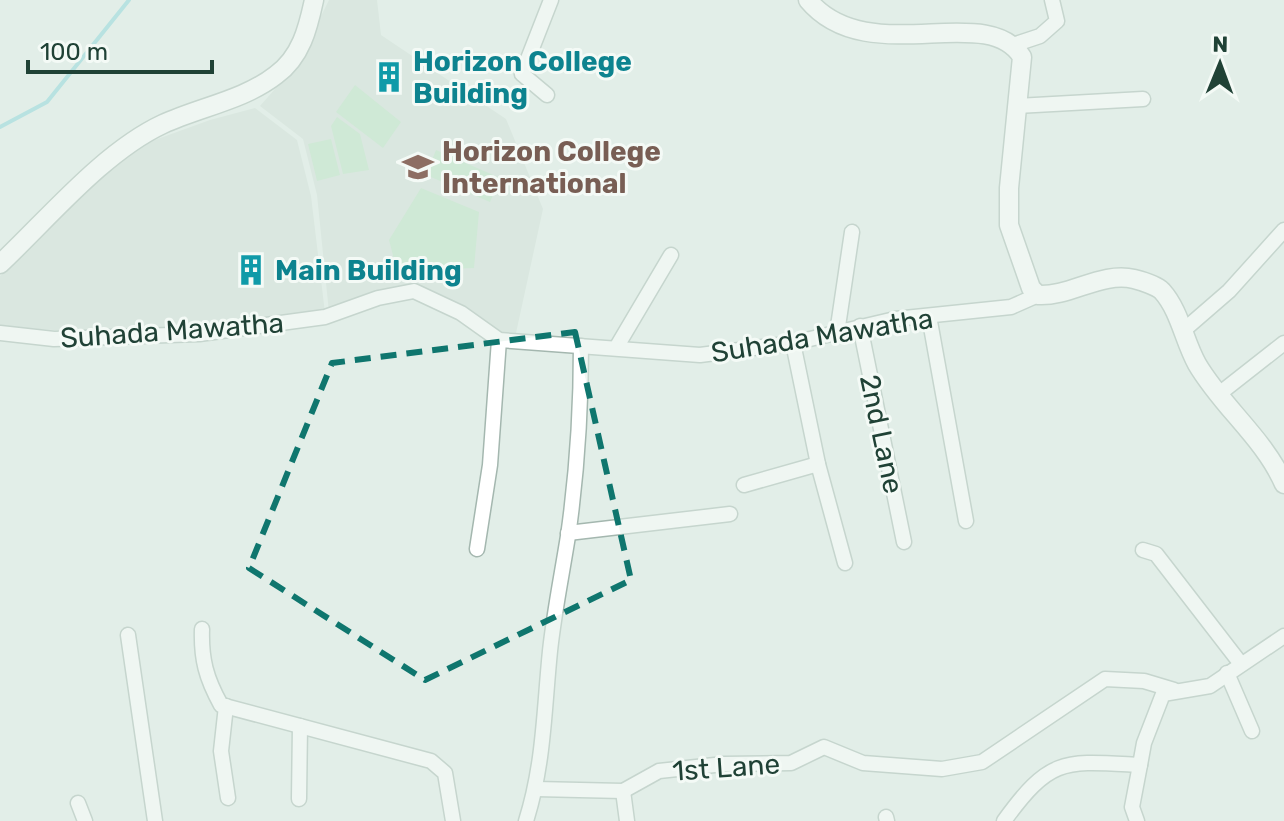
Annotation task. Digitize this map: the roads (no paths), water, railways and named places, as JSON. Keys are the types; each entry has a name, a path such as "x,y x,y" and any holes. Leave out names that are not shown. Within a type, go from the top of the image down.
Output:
{"street":[{"path":"0,264 102,167 162,125 220,104 277,75 300,47 314,0"},
{"path":"547,95 522,74 551,0"},
{"path":"808,0 837,22 870,33 984,29 1001,34 1016,44 1022,57 1009,225 1031,288 1038,295 1051,296 1108,279 1132,278 1161,290 1184,330 1197,363 1275,463 1284,484"},
{"path":"1016,44 1040,36 1057,21 1052,0"},
{"path":"1017,106 1143,99"},
{"path":"1184,330 1229,291 1284,230"},
{"path":"837,333 852,232"},
{"path":"616,348 671,255"},
{"name":"Suhada Mawatha","path":"0,333 54,339 199,334 325,317 378,298 414,291 461,313 499,340 700,355 793,343 860,326 1011,307 1038,295"},
{"path":"929,316 966,521"},
{"name":"2nd Lane","path":"860,326 904,542"},
{"path":"477,549 490,465 499,340"},
{"path":"793,343 818,464 845,563"},
{"path":"1219,394 1284,343"},
{"path":"526,821 536,789 546,732 550,651 568,533 580,415 581,346"},
{"path":"744,485 818,464"},
{"path":"568,533 730,514"},
{"path":"1143,550 1156,554 1241,664"},
{"path":"202,629 201,656 206,680 221,705 431,761 445,773 453,821"},
{"path":"128,635 155,821"},
{"path":"1137,821 1132,807 1144,743 1163,694 1210,686 1284,636"},
{"path":"1227,673 1252,731"},
{"name":"1st Lane","path":"623,791 659,771 724,764 791,763 824,747 863,763 942,769 982,762 1105,679 1144,681 1174,690"},
{"path":"226,706 221,751 228,798"},
{"path":"299,799 300,726"},
{"path":"1004,821 1047,771 1074,762 1140,765"},
{"path":"536,789 623,791 627,821"},
{"path":"78,803 85,821"}],"waterway":[{"path":"0,127 47,102 129,0"}],"place":[{"name":"Horizon College Building","path":"389,77"},
{"name":"Horizon College International","path":"418,167"},
{"name":"Main Building","path":"251,270"}]}
